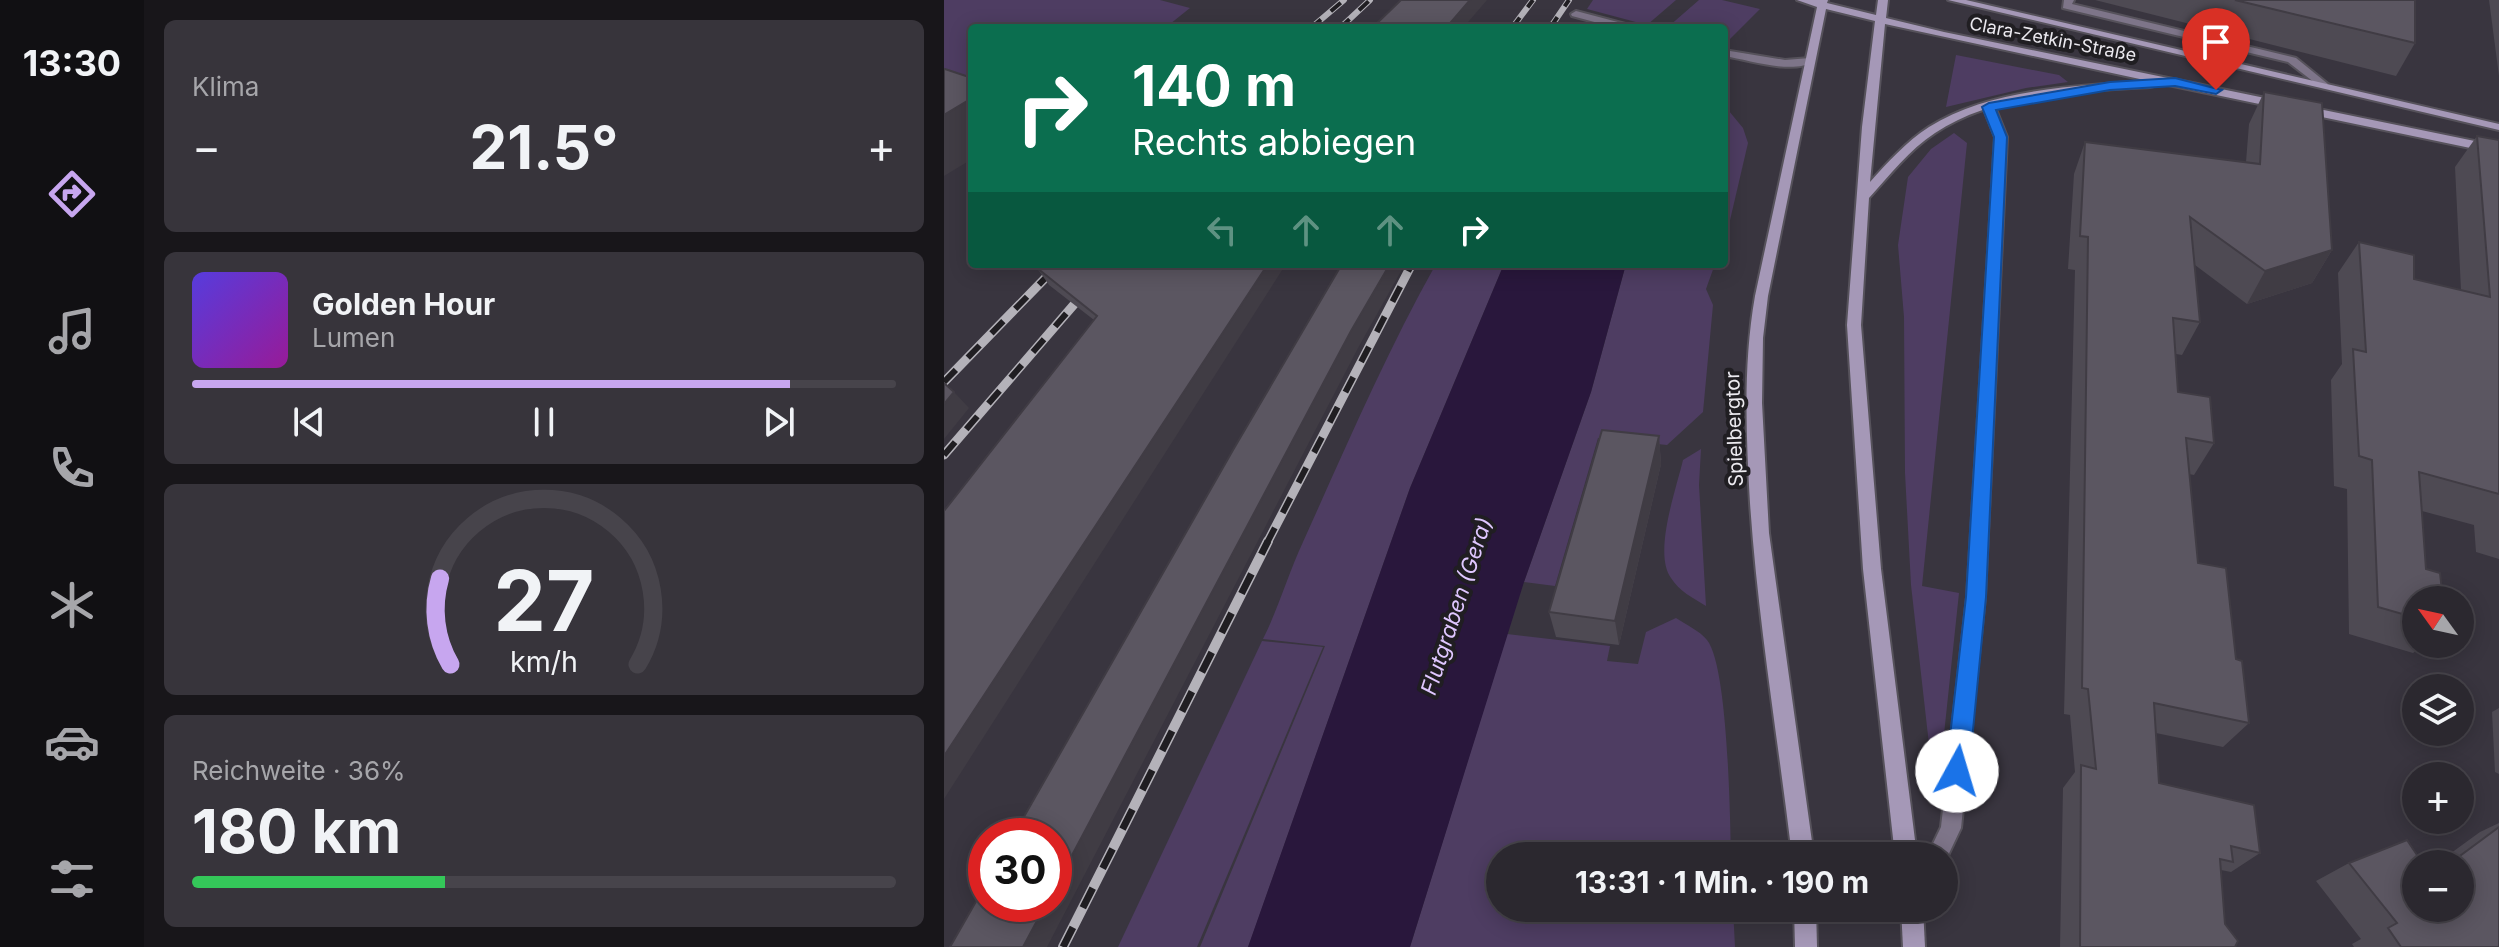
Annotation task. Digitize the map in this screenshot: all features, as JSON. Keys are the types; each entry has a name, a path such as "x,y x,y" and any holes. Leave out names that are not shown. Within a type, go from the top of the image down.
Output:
{"main road":[{"name":"Clara-Zetkin-Straße","path":"1802,0 1882,20 2499,150"},
{"path":"1883,0 1862,198 1854,325 1872,569 1904,842"},
{"name":"Clara-Zetkin-Straße","path":"1953,0 2499,127"},
{"name":"Spielbergtor","path":"1801,842 1767,588 1754,423 1756,336 1793,133 1823,3"},
{"path":"1862,198 1918,140 1944,122 1989,107 2055,93 2175,82"},
{"path":"1805,922 1806,947"},
{"path":"1913,922 1914,947"}],"street":[{"path":"2068,3 2292,60 2323,84"},
{"path":"1576,14 1614,24"},
{"path":"1728,54 1785,63 1810,61"},
{"path":"1944,842 1951,828 1976,597 2001,137 1989,107"}],"shaded area":[{"path":"944,0 1160,0 1190,8 1170,24 968,24 968,112 944,126"},
{"path":"1593,0 1676,0 1648,24 1587,9"},
{"path":"1699,0 1722,0 1760,9 1728,41 1728,24 1671,24"},
{"path":"1956,55 2059,75 2068,82 2026,88 1946,107"},
{"path":"1728,110 1743,128 1748,143 1728,229"},
{"path":"1954,133 1967,143 1922,586 1959,593 1940,772 1932,771 1911,585 1905,473 1904,317 1898,245 1908,177 1931,149"},
{"path":"1434,268 1502,268 1410,488 1248,947 1200,947 1325,646 1263,639 1298,554 1400,332"},
{"path":"1625,268 1714,268 1706,289 1713,305 1703,412 1667,445 1598,438 1555,586 1524,582 1591,392"},
{"path":"1701,449 1699,485 1706,606 1674,583 1666,567 1664,553 1668,521 1683,460"},
{"path":"1676,618 1704,637 1714,655 1724,709 1731,842 1486,842 1486,922 1734,922 1735,947 1410,947 1507,634 1610,646 1607,661 1638,664 1646,632"},
{"path":"1262,641 1323,647 1197,947 1118,947"}],"water":[{"name":"Flutgraben (Gera)","path":"1502,268 1625,268 1591,392 1524,582 1410,947 1248,947 1410,488"}],"building":[{"path":"1401,0 1470,0 1449,24 1376,24"},
{"path":"2235,0 2415,0 2415,43 2285,12"},
{"path":"944,70 968,77 968,100 944,115"},
{"path":"2264,92 2322,103 2332,250 2265,271 2190,217 2200,322 2173,318 2178,392 2210,397 2214,443 2186,438 2198,563 2226,568 2236,659 2242,661 2249,723 2154,703 2159,783 2254,805 2260,853 2231,846 2233,862 2220,859 2225,924 2238,941 2235,947 2080,947 2081,765 2096,769 2088,689 2082,688 2088,237 2080,236 2085,142 2260,164"},
{"path":"2477,136 2499,140 2499,494 2419,472 2426,569 2440,573 2441,586 2402,586 2402,614 2378,607 2372,460 2359,456 2353,349 2366,352 2359,242 2414,255 2414,279 2490,297"},
{"path":"1037,268 1265,268 944,756 944,511 1097,316"},
{"path":"1340,268 1388,268 1351,331 1072,855 1072,818 1023,818"},
{"path":"944,383 954,392 944,404"},
{"path":"1602,430 1659,436 1615,621 1549,612"},
{"path":"2499,827 2499,947 2401,947 2388,928 2397,923 2349,863 2407,840 2414,850 2402,850 2402,922 2474,922 2474,850 2468,850"},
{"path":"968,916 968,922 1036,922 1023,947 950,947"}],"railway":[{"path":"1316,24 1344,0"},
{"path":"1344,24 1370,0"},
{"path":"1515,24 1533,0"},
{"path":"1553,24 1569,0"},
{"path":"944,382 1055,268"},
{"path":"944,455 1106,268"},
{"path":"1267,543 1410,268"},
{"path":"1063,947 1268,541"}],"route":[{"path":"1957,771 1976,597 2001,137 1989,107 2055,93 2110,86 2175,82 2216,90"}]}
